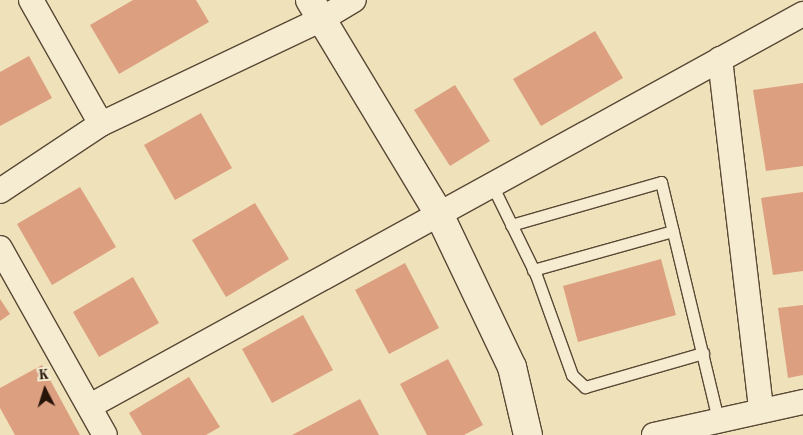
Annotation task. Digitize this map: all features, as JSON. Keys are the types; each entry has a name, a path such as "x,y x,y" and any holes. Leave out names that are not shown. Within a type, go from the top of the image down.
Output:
{"street":[{"path":"31,0 101,124"},
{"path":"0,191 101,124 316,9 354,0"},
{"path":"316,9 439,214 512,367 526,434"},
{"path":"90,406 720,59 794,11"},
{"path":"720,59 761,410"},
{"path":"0,248 105,435"},
{"path":"654,435 803,402"}],"lane":[{"path":"512,225 661,182 718,420"},
{"path":"492,185 533,270 572,375 585,387 703,353"},
{"path":"533,270 673,231"}],"building":[{"path":"133,0 196,0 209,22 119,74 90,25"},
{"path":"595,31 623,78 541,126 513,79"},
{"path":"29,56 52,98 0,126 0,72"},
{"path":"803,83 803,166 766,171 753,90"},
{"path":"455,85 490,141 450,166 414,110"},
{"path":"201,113 232,168 175,200 144,145"},
{"path":"80,187 116,247 52,285 17,224"},
{"path":"803,192 803,271 773,275 761,198"},
{"path":"255,203 289,259 226,297 192,240"},
{"path":"661,259 676,315 578,342 563,286"},
{"path":"405,263 439,328 389,354 355,290"},
{"path":"133,277 159,323 99,357 73,312"},
{"path":"0,299 10,314 0,321"},
{"path":"803,305 803,375 788,378 778,308"},
{"path":"303,315 333,370 272,403 242,349"},
{"path":"448,359 483,425 464,435 427,435 400,384"},
{"path":"42,365 80,435 15,435 0,408 0,388"},
{"path":"189,377 220,427 206,435 142,435 129,413"},
{"path":"360,399 379,435 292,435"}]}
